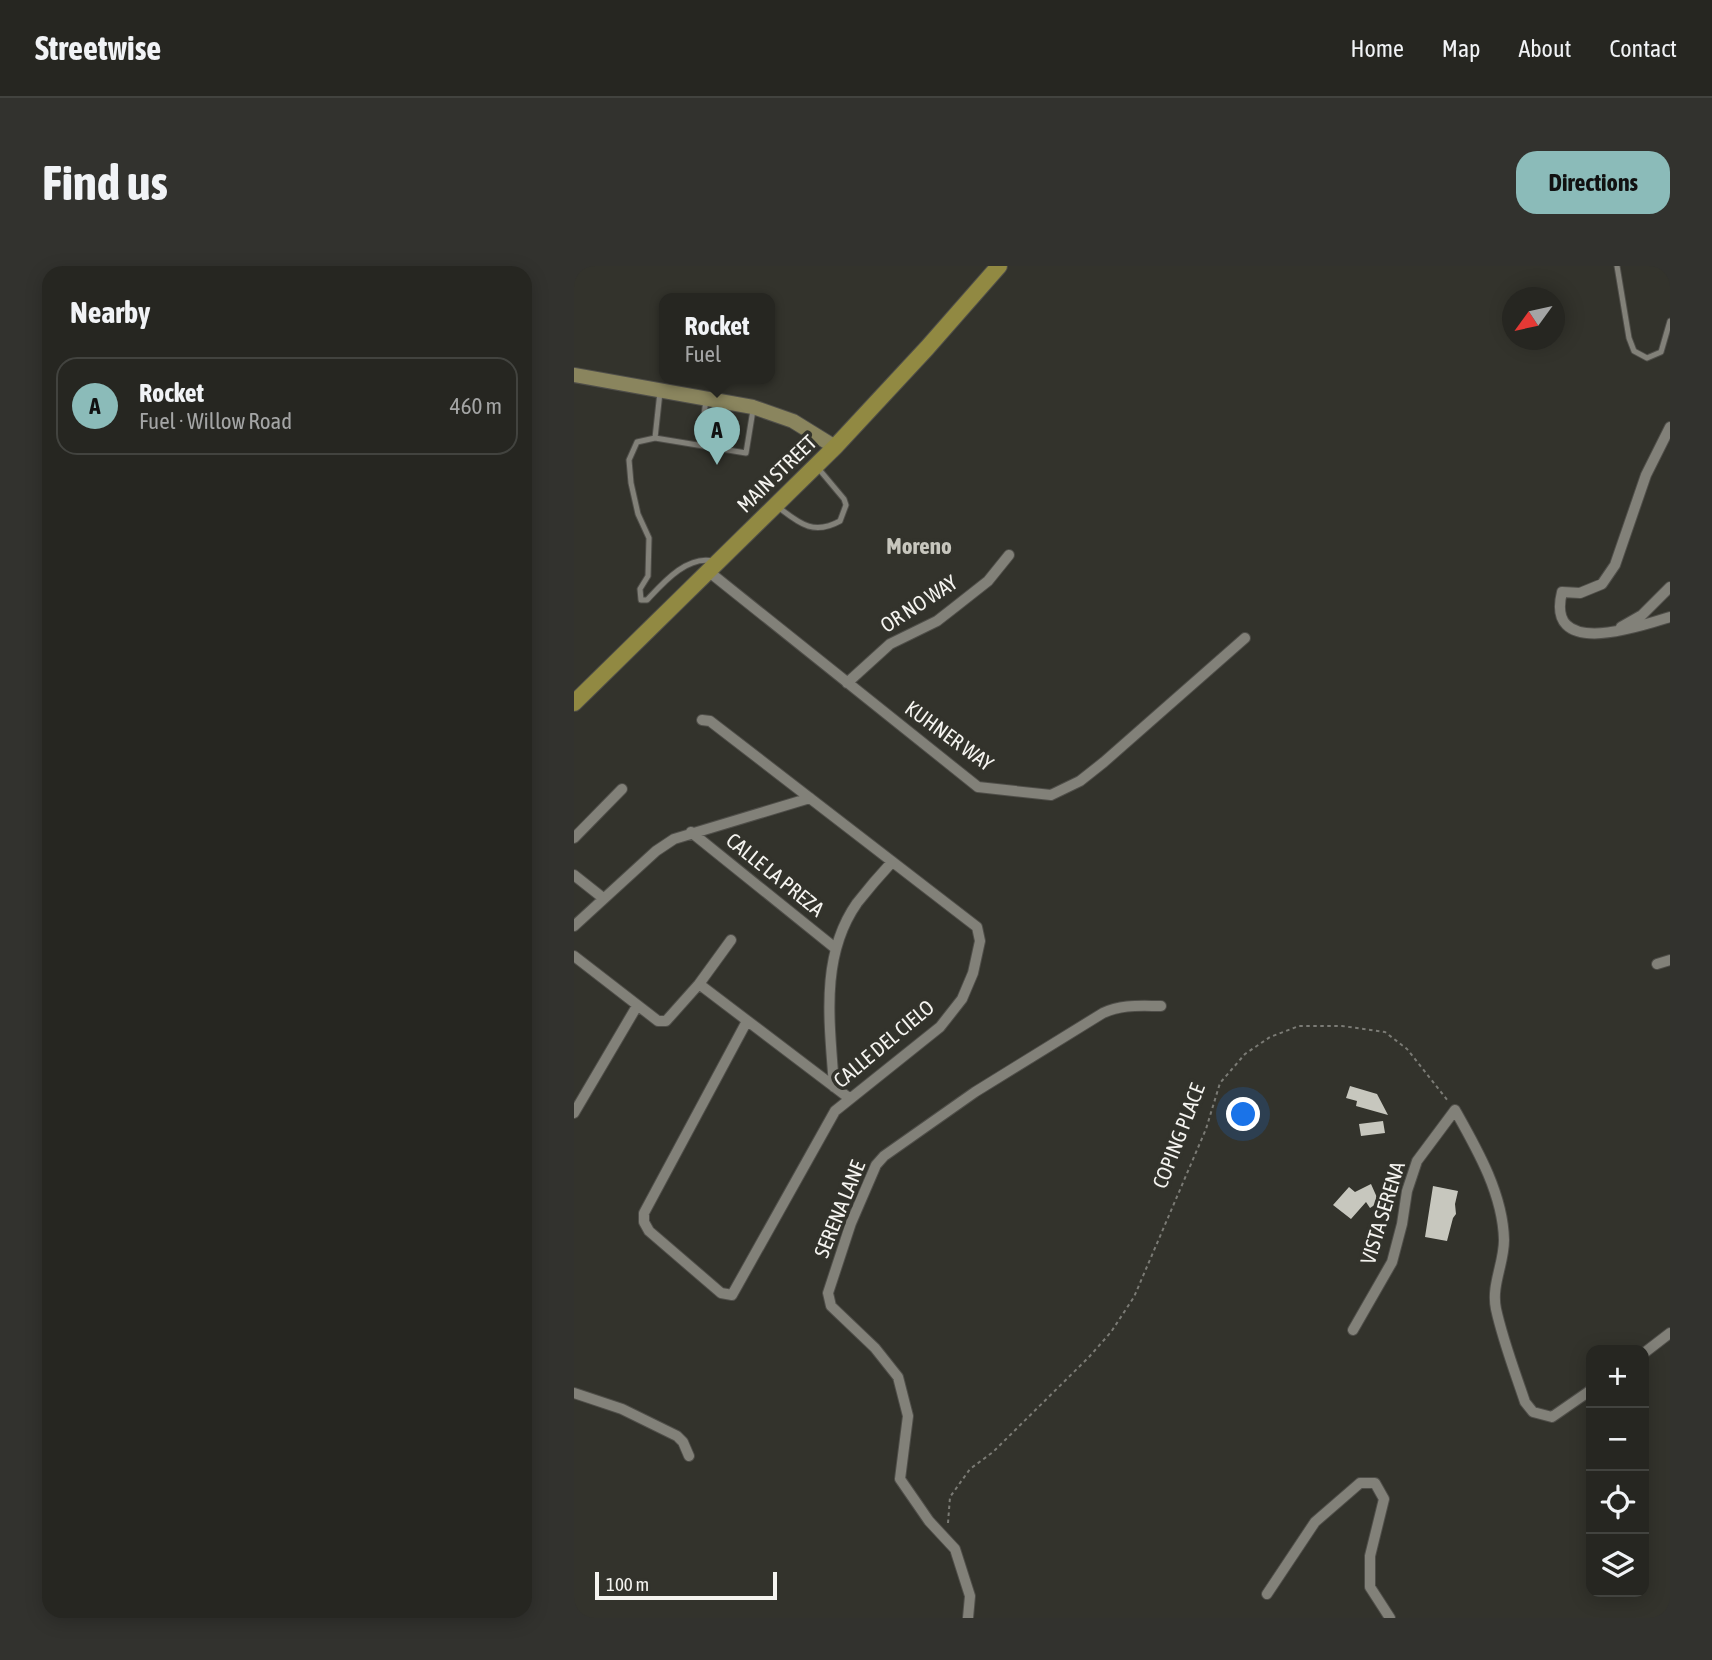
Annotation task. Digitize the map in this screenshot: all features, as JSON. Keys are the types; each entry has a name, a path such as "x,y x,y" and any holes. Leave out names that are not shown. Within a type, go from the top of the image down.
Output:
{"main road":[{"name":"MAIN STREET","path":"574,703 835,447 1000,267"},
{"path":"574,375 753,407 793,421 835,447"}],"street":[{"path":"1670,427 1646,475 1615,565 1602,584 1580,593 1562,592 1558,607 1561,619 1578,632 1613,632 1670,617"},
{"name":"OR NO WAY","path":"847,683 890,644 937,621 988,581 1009,555"},
{"name":"KUHNER WAY","path":"712,567 847,683 978,787 1051,795 1080,781 1245,638"},
{"path":"1613,632 1642,615 1670,587"},
{"name":"CALLE DEL CIELO","path":"702,720 710,721 977,927 980,941 973,973 962,999 940,1027 835,1111 732,1295 721,1293 649,1231 644,1213 747,1021"},
{"path":"574,838 622,789"},
{"path":"574,926 656,851 674,839 810,798"},
{"name":"CALLE LA PREZA","path":"691,832 835,948"},
{"path":"834,1087 828,991 835,948 856,905 892,862"},
{"path":"574,875 603,898"},
{"path":"574,956 658,1021 666,1021 699,984 732,940"},
{"path":"1657,964 1670,960"},
{"path":"699,984 849,1098"},
{"name":"SERENA LANE","path":"968,1618 971,1596 955,1549 929,1521 901,1479 908,1416 898,1377 875,1348 831,1306 828,1293 851,1223 876,1165 884,1156 975,1092 1113,1009 1133,1005 1161,1006"},
{"path":"574,1113 637,1006"},
{"path":"1455,1110 1479,1153 1497,1204 1504,1241 1494,1291 1496,1309 1525,1402 1533,1412 1552,1417 1586,1393"},
{"name":"VISTA SERENA","path":"1353,1330 1392,1262 1407,1191 1418,1161 1455,1110"},
{"path":"1649,1349 1670,1333"},
{"path":"574,1393 622,1409 677,1436 689,1456"},
{"path":"1267,1594 1315,1522 1360,1483 1375,1483 1384,1499 1370,1556 1370,1587 1390,1618"}],"lane":[{"path":"1617,266 1629,338 1634,351 1647,358 1661,352 1670,321"},
{"path":"655,438 660,390"},
{"path":"700,445 707,398"},
{"path":"712,567 706,559 680,569 647,600 641,600 640,589 648,576 649,538 638,513 629,460 636,442 655,438 746,453 753,407"},
{"path":"775,505 803,526 831,526 840,521 846,505 844,499 816,465"}],"path":[{"name":"COPING PLACE","path":"948,1526 950,1497 970,1469 993,1452 1089,1357 1111,1332 1134,1297 1206,1129 1220,1083 1245,1054 1270,1037 1299,1026 1342,1026 1385,1032 1407,1049 1455,1110"}],"building":[{"path":"1350,1086 1377,1094 1388,1115 1356,1106 1357,1101 1346,1098"},
{"path":"1383,1121 1385,1133 1361,1136 1359,1124"},
{"path":"1371,1184 1379,1202 1370,1208 1366,1202 1351,1219 1333,1205 1349,1187 1355,1192"},
{"path":"1433,1186 1458,1191 1456,1214 1447,1241 1425,1237"}],"place":[{"name":"Rocket","path":"717,465"}],"district":[{"name":"Moreno","path":"919,546"}]}
